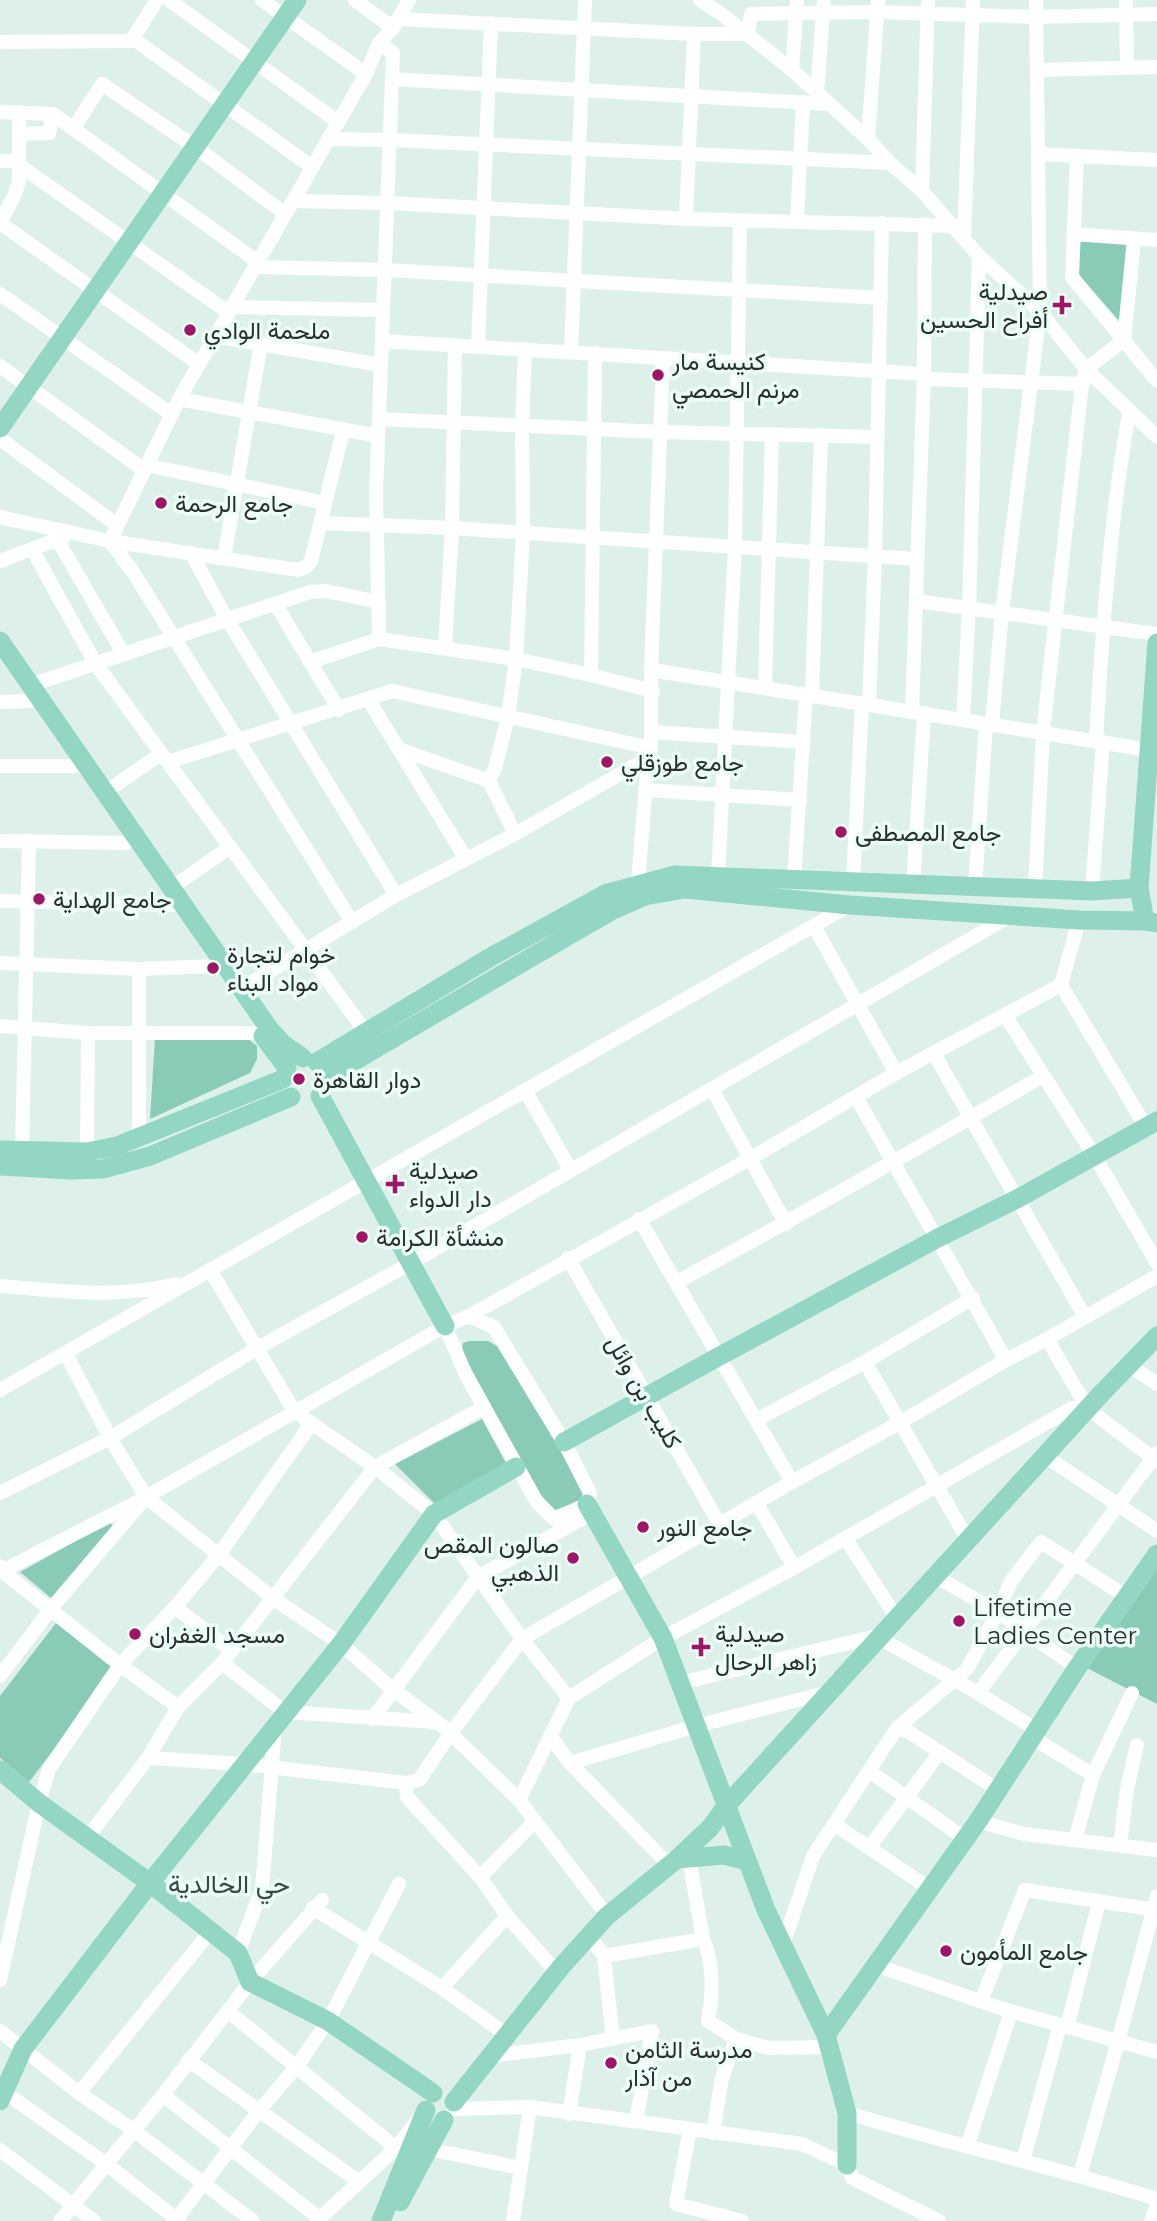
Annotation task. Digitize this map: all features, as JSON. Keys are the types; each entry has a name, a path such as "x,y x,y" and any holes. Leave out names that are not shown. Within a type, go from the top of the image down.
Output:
{"main road":[{"path":"0,428 296,0"},
{"path":"0,641 30,693 75,766 127,843 172,897 283,1044 301,1074 309,1101 320,1096 326,1084 301,1074 261,1033 214,966 172,897 105,792 30,693 0,659"},
{"path":"0,1167 103,1169 150,1156 301,1074 645,896 685,889 850,905 1151,922 1139,888 1157,643"},
{"path":"0,1150 87,1152 117,1146 301,1074 365,1031 489,958 605,894 638,883 675,875 1092,891 1139,888"},
{"path":"320,1096 445,1325"},
{"path":"565,1442 718,1356 938,1238 1017,1199 1151,1124"},
{"path":"381,2221 402,2152 490,2056 561,1967 607,1916 710,1828 726,1806 1157,1336"},
{"path":"2,2097 23,2049 243,1764 341,1644 434,1514 516,1467"},
{"path":"589,1509 663,1638 766,1910 827,2041 847,2113 847,2165"},
{"path":"827,2041 875,1965 978,1821 1077,1668 1157,1554"},
{"path":"0,1770 39,1803 150,1883 238,1952 250,1982 328,2021 443,2105"},
{"path":"390,2221 429,2149 443,2105 600,1906 676,1858 724,1855 747,1861"}],"street":[{"path":"0,41 131,41 157,0"},
{"path":"169,0 338,122"},
{"path":"262,0 366,75"},
{"path":"355,0 396,23 491,23 694,34 748,34"},
{"path":"110,541 179,399 366,75 379,43 396,23 409,0"},
{"path":"571,352 585,0"},
{"path":"700,0 792,70 868,139 922,191 979,256 1040,312 1086,369 1157,437"},
{"path":"724,0 724,16"},
{"path":"964,239 973,0"},
{"path":"975,887 989,723 1040,312 1036,0"},
{"path":"748,34 751,14 797,6 928,7 972,16 1036,17 1126,8 1157,14"},
{"path":"792,70 797,6"},
{"path":"868,139 877,6"},
{"path":"822,98 823,7"},
{"path":"922,191 928,7"},
{"path":"1126,8 1127,68"},
{"path":"478,346 491,23"},
{"path":"686,219 694,34"},
{"path":"132,38 312,167"},
{"path":"379,43 393,53 378,436 379,639"},
{"path":"1037,70 1157,68"},
{"path":"392,79 803,102 822,98"},
{"path":"73,129 102,84 194,146 285,214"},
{"path":"797,221 803,102"},
{"path":"19,111 19,182 6,198 0,223 199,364"},
{"path":"0,112 53,114 163,191 257,264 881,298"},
{"path":"19,134 49,133 53,114"},
{"path":"328,139 890,163"},
{"path":"1038,154 1157,160"},
{"path":"1077,156 1072,277 1157,380"},
{"path":"0,161 19,163 230,310 383,310"},
{"path":"293,201 387,203 686,219 955,226"},
{"path":"718,877 735,546 740,362 740,220"},
{"path":"853,882 875,556 882,223"},
{"path":"914,884 918,712 916,601 924,377 925,224"},
{"path":"1073,234 1157,240"},
{"path":"1035,889 1043,732 1083,384 1086,369 1125,340 1134,239"},
{"path":"963,719 969,608 979,256"},
{"path":"0,294 172,414"},
{"path":"215,337 381,365"},
{"path":"382,341 879,371 924,377 1083,384"},
{"path":"224,558 261,343"},
{"path":"445,647 452,528 455,345"},
{"path":"489,780 495,768 508,717 516,659 523,533 522,424 525,349"},
{"path":"591,675 595,353"},
{"path":"638,883 652,732 651,670 663,359"},
{"path":"0,366 145,467 325,503"},
{"path":"179,399 378,436"},
{"path":"1092,891 1102,625 1118,472 1129,412"},
{"path":"379,419 660,432 877,437"},
{"path":"0,517 110,541 299,570 311,561 343,431"},
{"path":"765,687 772,433"},
{"path":"794,880 818,552 821,435"},
{"path":"0,439 117,525"},
{"path":"0,508 19,522"},
{"path":"320,523 452,528 917,559"},
{"path":"0,561 75,534"},
{"path":"57,540 123,653"},
{"path":"110,541 133,572 352,922"},
{"path":"32,549 95,663 365,1031"},
{"path":"191,553 227,619 396,895"},
{"path":"0,702 30,693 123,653 318,591 379,601"},
{"path":"916,601 1157,634"},
{"path":"276,605 339,710"},
{"path":"310,662 379,639 516,659 653,691"},
{"path":"651,670 1149,750"},
{"path":"105,792 165,758 239,740 393,691 650,753"},
{"path":"368,699 466,859"},
{"path":"652,732 804,742"},
{"path":"399,749 489,780 515,834"},
{"path":"241,989 396,895 515,834 650,753"},
{"path":"0,766 75,766"},
{"path":"646,790 800,800"},
{"path":"0,841 127,843"},
{"path":"22,1152 29,841"},
{"path":"0,901 172,897 230,847"},
{"path":"0,1390 850,905"},
{"path":"0,1493 110,1438 256,1349 411,1263 1010,916"},
{"path":"178,1707 120,1665 1,1570 146,1497 445,1325 470,1316 896,1073 934,1055 1060,985 1079,920"},
{"path":"814,926 896,1073"},
{"path":"0,963 139,969 214,966"},
{"path":"139,969 139,1139"},
{"path":"1060,985 1151,1124"},
{"path":"1005,1015 1095,1157 1157,1264"},
{"path":"0,1026 88,1033 261,1033"},
{"path":"87,1152 88,1033"},
{"path":"934,1055 1085,1317"},
{"path":"677,1282 786,1224 892,1160 1043,1076"},
{"path":"712,1089 786,1224"},
{"path":"525,1090 571,1171"},
{"path":"856,1097 1006,1360"},
{"path":"639,1219 792,1482"},
{"name":"كليب بن وائل","path":"568,1258 720,1525"},
{"path":"210,1270 295,1412 375,1467 434,1514 522,1639 569,1698"},
{"path":"148,1758 243,1764 406,1783 419,1780 450,1734 522,1639 792,1482 1157,1276"},
{"path":"0,1286 96,1293 147,1292 191,1281"},
{"path":"756,1420 865,1362 973,1298"},
{"path":"470,1316 494,1327 565,1442 590,1493 589,1509"},
{"path":"445,1325 466,1375 537,1502 554,1519 589,1509"},
{"path":"978,1693 1074,1562 1156,1457 1088,1409 1047,1339"},
{"path":"66,1354 110,1438 146,1497 274,1599 341,1644 392,1689 450,1734 519,1800 600,1906"},
{"path":"865,1362 968,1540"},
{"path":"1130,1366 1157,1384"},
{"path":"88,1838 148,1758 178,1707 227,1657 375,1467 484,1407"},
{"path":"519,1800 569,1698 663,1638 794,1567 1072,1408 1088,1409"},
{"path":"0,1980 4,1942 49,1769 120,1665 176,1607 218,1556 311,1424"},
{"path":"1045,1456 1157,1531"},
{"path":"0,1676 50,1610 146,1497"},
{"path":"757,1504 794,1567"},
{"path":"372,1719 478,1577 589,1509"},
{"path":"845,1538 897,1618"},
{"path":"783,1945 813,1856 897,1728 967,1669 1012,1581 1041,1542 1127,1597"},
{"path":"935,1576 998,1612 1077,1668"},
{"path":"176,1607 227,1657 280,1718 436,1722"},
{"path":"680,1683 880,1637 978,1693 1093,1775"},
{"path":"570,1763 696,1726 830,1692"},
{"path":"1075,1840 1093,1775 1132,1693"},
{"path":"238,1952 262,1889 271,1768 280,1718"},
{"path":"897,1728 909,1732 998,1790"},
{"path":"550,1736 570,1763 676,1858 708,1949 712,1999 708,2021 736,2039 769,2049 827,2041"},
{"path":"1120,1845 1127,1789 1138,1745"},
{"path":"869,1848 940,1752"},
{"path":"869,1771 964,1838"},
{"path":"406,1783 407,1797 480,1877 507,1916 552,1966"},
{"path":"480,1877 535,1821"},
{"path":"978,1821 1024,1834 1157,1850"},
{"path":"834,1824 929,1889"},
{"path":"2,2097 105,2163 177,2220 258,2112 297,2066 328,2021 399,1884"},
{"path":"981,2001 1025,1890 1099,1902 1156,1906 1080,2175"},
{"path":"1023,2161 1099,1902"},
{"path":"60,2221 229,2012 250,1982 317,1904 501,2031"},
{"path":"442,1988 507,1916"},
{"path":"79,2093 211,1931"},
{"path":"589,1936 604,1956 613,2039"},
{"path":"604,1956 703,1939"},
{"path":"875,1965 1012,2012 1157,2052"},
{"path":"163,2095 318,2220 358,2181 402,2152 229,2012"},
{"path":"967,2147 1012,2012"},
{"path":"0,2031 79,2093 133,2130 253,2221"},
{"path":"490,2056 580,2045 652,2031 636,2121"},
{"path":"713,2133 722,2078 736,2039"},
{"path":"569,2114 580,2045"},
{"path":"188,2060 358,2181"},
{"path":"443,2105 530,2107 802,2144 847,2165 852,2178 917,2217 939,2221"},
{"path":"513,2221 530,2107"},
{"path":"847,2113 1080,2175 1157,2201 1151,2221"},
{"path":"690,2129 676,2204 742,2221"},
{"path":"429,2149 521,2168"},
{"path":"0,2150 93,2221"}],"green space":[{"path":"1080,241 1128,243 1122,324 1077,273"},
{"path":"155,1038 247,1038 257,1046 257,1059 250,1073 150,1119"},
{"path":"488,1341 497,1346 585,1491 582,1501 555,1510 539,1493 462,1352 463,1343"},
{"path":"482,1419 507,1465 435,1504 395,1464"},
{"path":"110,1522 114,1528 57,1603 20,1572"},
{"path":"1157,1565 1157,1704 1081,1665"},
{"path":"56,1623 115,1669 29,1782 0,1758 0,1696"}],"place":[{"name":"صيدلية أفراح الحسين","path":"1062,305"},
{"name":"ملحمة الوادي","path":"190,330"},
{"name":"كنيسة مار مرنم الحمصي","path":"658,375"},
{"name":"جامع الرحمة","path":"161,503"},
{"name":"جامع طوزقلي","path":"607,762"},
{"name":"جامع المصطفى","path":"841,832"},
{"name":"جامع الهداية","path":"39,899"},
{"name":"خوام لتجارة مواد البناء","path":"213,968"},
{"name":"دوار القاهرة","path":"299,1079"},
{"name":"صيدلية دار الدواء","path":"395,1184"},
{"name":"منشأة الكرامة","path":"362,1237"},
{"name":"جامع النور","path":"643,1527"},
{"name":"صالون المقص الذهبي","path":"573,1558"},
{"name":"Lifetime Ladies Center","path":"959,1621"},
{"name":"مسجد الغفران","path":"135,1634"},
{"name":"صيدلية زاهر الرحال","path":"701,1647"},
{"name":"جامع المأمون","path":"946,1951"},
{"name":"مدرسة الثامن من آذار","path":"611,2063"}],"district":[{"name":"حي الخالدية","path":"229,1884"}]}
